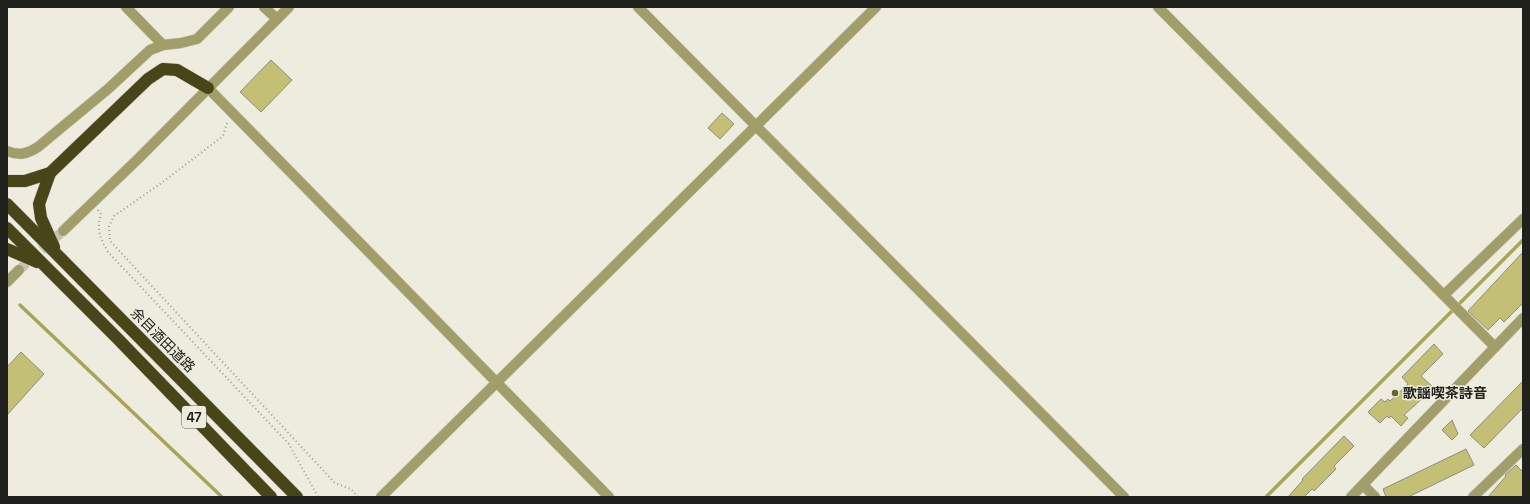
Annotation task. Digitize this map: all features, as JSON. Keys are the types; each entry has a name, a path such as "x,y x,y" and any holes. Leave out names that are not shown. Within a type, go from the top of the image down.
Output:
{"highway":[{"path":"7,181 25,181 50,173 148,79 163,69 177,70 208,88"},
{"path":"50,173 39,204 41,218 57,255"},
{"name":"余目酒田道路","path":"7,204 297,497"},
{"name":"47","path":"7,228 271,497"},
{"path":"7,249 46,267"}],"street":[{"path":"126,7 163,45"},
{"path":"7,151 16,155 29,153 108,89 150,50 163,45 197,39 229,7"},
{"path":"264,7 277,19"},
{"path":"63,231 289,7"},
{"path":"638,7 1124,497"},
{"path":"381,497 876,7"},
{"path":"1158,7 1495,347"},
{"path":"208,88 610,497"},
{"path":"1447,298 1523,218"},
{"path":"7,282 19,270"},
{"path":"1351,497 1523,318"},
{"path":"1473,497 1523,449"},
{"path":"1362,485 1375,497"}],"path":[{"path":"231,112 223,136 160,184 114,216 109,226 110,241 335,483 351,489 358,497"},
{"path":"91,204 101,214 98,223 99,235 108,252 289,444 318,497"}],"building":[{"path":"271,60 292,80 261,112 240,92"},
{"path":"722,113 734,124 720,139 708,128"},
{"path":"1523,252 1523,303 1504,322 1500,318 1488,330 1468,311"},
{"path":"1434,344 1443,354 1421,376 1434,388 1404,415 1408,418 1401,426 1391,416 1389,418 1387,416 1380,423 1368,412 1381,399 1385,402 1388,399 1390,401 1408,384 1402,377"},
{"path":"21,352 44,374 7,415 7,367"},
{"path":"1523,381 1523,408 1484,448 1470,435"},
{"path":"1452,420 1458,434 1452,440 1442,430"},
{"path":"1344,436 1354,446 1334,466 1336,469 1314,491 1312,489 1304,497 1288,497 1303,480 1302,479"},
{"path":"1466,449 1474,465 1408,497 1386,497 1383,489"},
{"path":"1516,465 1523,472 1523,497 1488,497 1506,476 1505,475"}],"waterway":[{"path":"1266,497 1523,240"},
{"path":"20,305 222,497"}],"tunnel":[{"path":"19,270 63,231"}],"place":[{"name":"歌謡喫茶詩音","path":"1395,393"}]}
